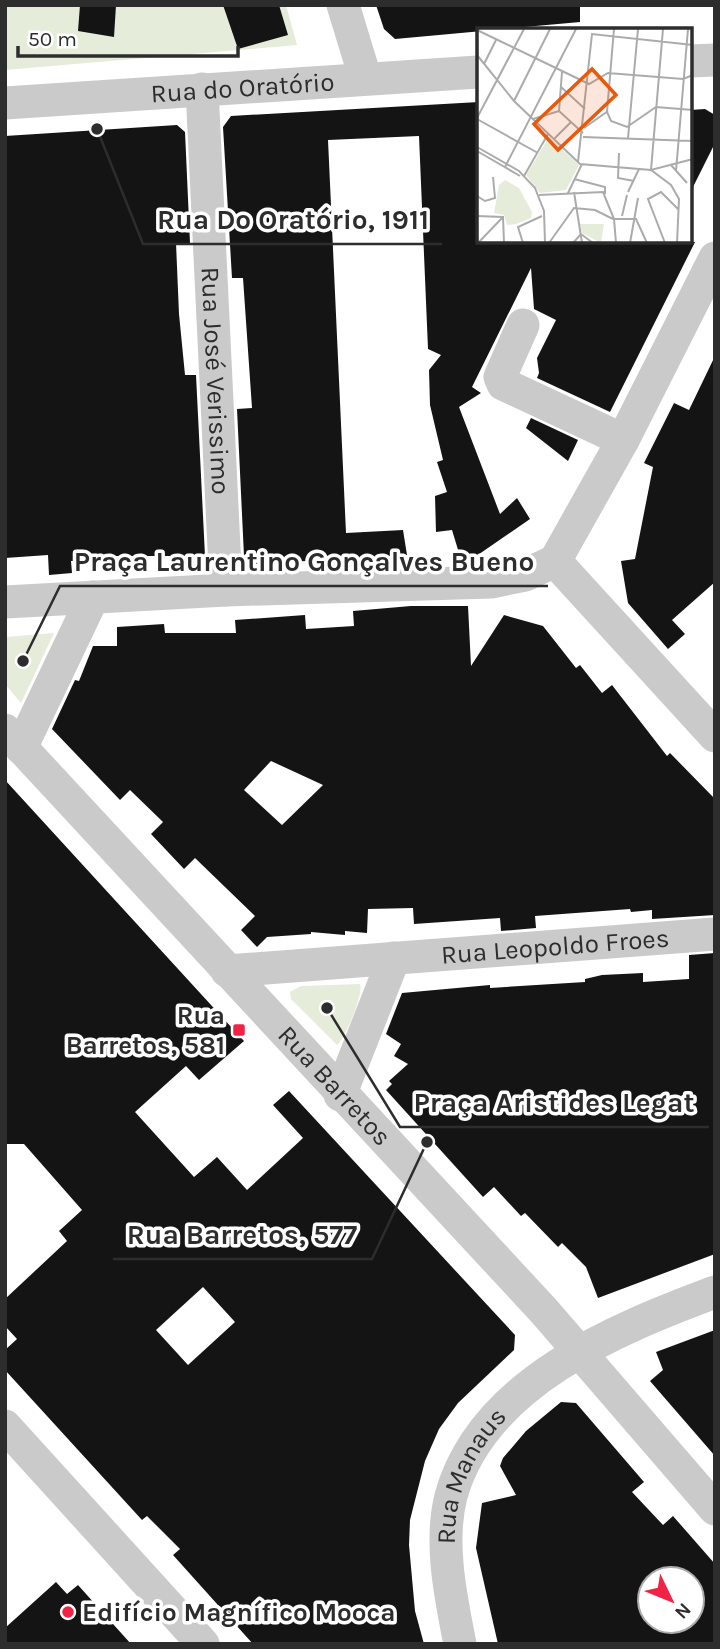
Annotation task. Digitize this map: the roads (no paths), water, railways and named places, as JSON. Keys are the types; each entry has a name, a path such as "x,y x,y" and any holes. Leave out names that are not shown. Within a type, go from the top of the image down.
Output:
{"street":[{"path":"343,5 365,77"},
{"path":"692,61 715,60"},
{"name":"Rua do Oratório","path":"5,103 365,77 477,72"},
{"name":"Rua José Verissimo","path":"202,89 226,590"},
{"path":"5,602 226,590 492,582 525,575 555,561 624,440 715,258"},
{"path":"523,324 500,377 503,384 624,440"},
{"path":"555,561 715,736"},
{"path":"13,739 93,597"},
{"name":"Rua Barretos","path":"13,739 340,1095 582,1352 715,1508"},
{"name":"Rua Leopoldo Froes","path":"227,971 715,934"},
{"path":"340,1095 394,958"},
{"name":"Rua Manaus","path":"460,1644 446,1544 452,1496 477,1436 530,1386 619,1329 715,1292"},
{"path":"5,1426 203,1644"}],"place":[{"name":"Rua Do Oratório, 1911","path":"97,129"},
{"name":"Praça Laurentino Gonçalves Bueno","path":"23,661"},
{"name":"Praça Aristides Legat","path":"327,1008"},
{"name":"Rua Barretos, 581","path":"239,1030"},
{"name":"Rua Barretos, 577","path":"427,1142"},
{"name":"Edifício Magnífico Mooca","path":"68,1612"}]}
